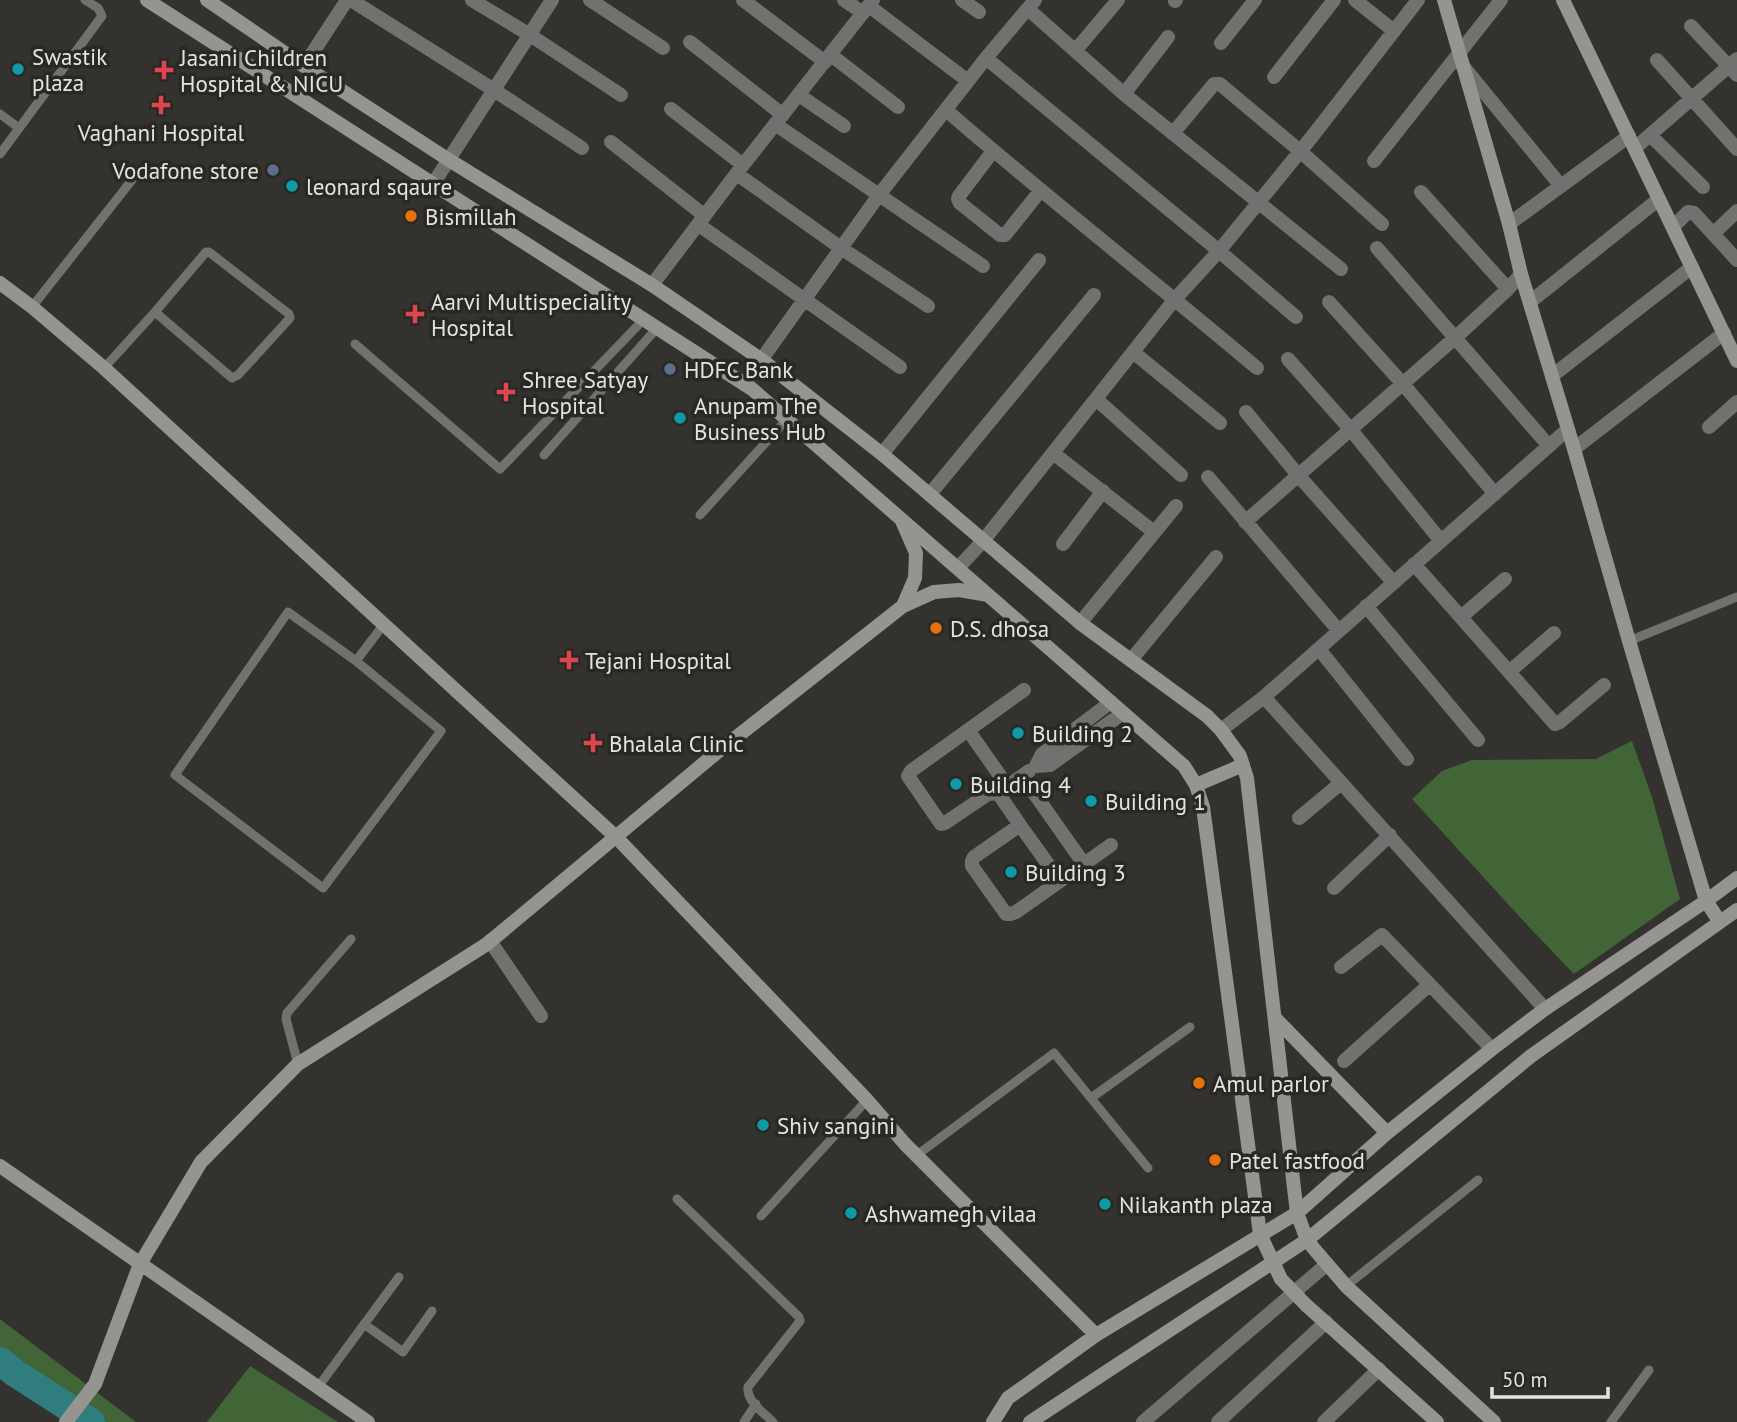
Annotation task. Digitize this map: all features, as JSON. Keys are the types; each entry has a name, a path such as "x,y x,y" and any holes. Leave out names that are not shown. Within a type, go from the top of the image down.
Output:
{"street":[{"path":"148,0 752,388 1184,766 1196,785 1203,807 1260,1234 1281,1279 1306,1306 1379,1369 1431,1420"},
{"path":"207,0 449,160 652,285 762,360 882,454 1080,623 1208,716 1222,730 1240,757 1247,778 1297,1213 1307,1240 1346,1286 1494,1422"},
{"path":"304,66 349,0 582,148"},
{"path":"472,0 621,95"},
{"path":"433,184 552,0"},
{"path":"590,0 663,48"},
{"path":"743,0 898,107"},
{"path":"845,0 868,6 968,81"},
{"path":"962,0 979,12"},
{"path":"1075,51 1118,0"},
{"path":"1221,43 1255,0"},
{"path":"1274,77 1334,0"},
{"path":"1354,0 1394,31"},
{"path":"958,568 983,541 1175,299 1219,251 1300,151 1418,0"},
{"path":"1444,0 1521,274 1706,901 1720,922"},
{"path":"1374,160 1460,59 1501,0"},
{"path":"1564,1 1737,361"},
{"path":"744,384 879,195 1031,5 1075,51 1124,94 1341,269"},
{"path":"652,285 868,6"},
{"path":"1509,224 1561,186 1632,142 1650,135 1690,99 1734,67 1691,26"},
{"path":"1124,94 1168,37"},
{"path":"690,42 779,120 879,195 983,266"},
{"path":"986,58 1296,317"},
{"path":"1460,59 1561,186"},
{"path":"1657,60 1737,149"},
{"path":"1174,132 1214,84 1218,83 1300,151 1381,224"},
{"path":"799,95 844,126"},
{"path":"671,109 740,170 841,248 928,306"},
{"path":"946,110 1257,368"},
{"path":"1650,135 1703,187"},
{"path":"611,142 702,220 804,299 900,367"},
{"path":"993,151 959,196 960,203 1000,235 1005,235 1041,190"},
{"path":"1421,192 1508,289"},
{"path":"1530,302 1659,199"},
{"path":"1713,233 1737,211"},
{"path":"1673,228 1690,212 1694,213 1737,260"},
{"path":"1377,248 1549,446"},
{"path":"882,454 1039,260"},
{"path":"1552,376 1692,267"},
{"path":"1245,522 1456,337 1521,274"},
{"path":"0,283 104,368 616,837 917,1155 1096,1335"},
{"path":"930,494 1094,295"},
{"path":"1329,302 1403,384 1494,494"},
{"path":"1574,449 1724,333"},
{"path":"1133,352 1220,423"},
{"path":"1288,359 1351,430 1441,541"},
{"path":"1096,399 1181,475"},
{"path":"1709,427 1737,402"},
{"path":"1246,412 1393,582"},
{"path":"1222,730 1264,697 1567,430"},
{"path":"1053,453 1154,531"},
{"path":"1208,477 1339,631"},
{"path":"1063,544 1103,491"},
{"path":"1080,623 1176,506"},
{"path":"900,518 916,553 915,578 903,606"},
{"path":"1131,660 1216,556"},
{"path":"1414,564 1555,724 1604,685"},
{"path":"1461,617 1504,579"},
{"path":"67,1421 95,1384 140,1264 201,1162 298,1065 490,942 715,754 903,606 934,592 959,590 989,596"},
{"path":"1366,606 1478,740"},
{"path":"1509,672 1554,633"},
{"path":"1319,649 1407,759"},
{"path":"1024,690 911,771 909,780 940,824 988,794 1003,790 1036,766 1042,754 1111,702"},
{"path":"1264,697 1545,1009"},
{"path":"1036,766 1050,765 1123,713"},
{"path":"968,730 1020,825 1060,881"},
{"path":"1196,785 1243,765"},
{"path":"1022,776 1084,864"},
{"path":"1298,818 1341,783"},
{"path":"1020,825 972,861 972,866 1006,914 1010,915 1111,845"},
{"path":"1334,888 1390,835"},
{"path":"993,1422 1008,1398 1096,1335 1297,1213 1387,1133 1492,1049 1545,1009 1737,878"},
{"path":"1035,1421 1307,1240 1531,1056 1737,910"},
{"path":"1341,967 1382,935 1492,1049"},
{"path":"490,942 541,1016"},
{"path":"1344,1061 1429,985"},
{"path":"1275,1018 1387,1133"},
{"path":"0,1166 368,1422"},
{"path":"1143,1422 1327,1264"},
{"path":"1219,1422 1326,1322"},
{"path":"1324,1422 1379,1369"}],"lane":[{"path":"0,154 102,16 98,8 85,0"},
{"path":"0,114 19,128"},
{"path":"32,307 132,180"},
{"path":"104,368 207,252 289,314 290,318 238,375 232,378 155,312"},
{"path":"355,344 499,469 644,319"},
{"path":"544,455 658,327"},
{"path":"700,515 787,419"},
{"path":"1629,640 1737,597"},
{"path":"288,612 356,661 442,731 323,888 175,775 288,612"},
{"path":"356,661 384,624"},
{"path":"298,1065 286,1019 287,1013 351,939"},
{"path":"1091,1098 1190,1027"},
{"path":"917,1155 1054,1053 1148,1168"},
{"path":"761,1216 867,1100"},
{"path":"1346,1286 1478,1180"},
{"path":"677,1199 799,1317 800,1321 748,1387 748,1394 755,1404 774,1422"},
{"path":"318,1387 399,1277"},
{"path":"364,1324 403,1352 432,1311"},
{"path":"1611,1422 1649,1370"},
{"path":"744,1422 755,1404"}],"green space":[{"path":"1632,741 1652,797 1680,899 1574,974 1412,799 1442,771 1472,760 1596,759"},
{"path":"0,1319 136,1422 83,1422 0,1364"},
{"path":"250,1366 338,1422 207,1422"}],"waterway":[{"path":"0,1361 91,1422"}],"place":[{"name":"Swastik plaza","path":"18,69"},
{"name":"Jasani Children Hospital & NICU","path":"164,70"},
{"name":"Vaghani Hospital","path":"161,105"},
{"name":"Vodafone store","path":"273,170"},
{"name":"leonard sqaure","path":"292,186"},
{"name":"Bismillah","path":"411,216"},
{"name":"Aarvi Multispeciality Hospital","path":"415,314"},
{"name":"HDFC Bank","path":"670,369"},
{"name":"Shree Satyay Hospital","path":"506,392"},
{"name":"Anupam The Business Hub","path":"680,418"},
{"name":"D.S. dhosa","path":"936,628"},
{"name":"Tejani Hospital","path":"569,660"},
{"name":"Building 2","path":"1018,733"},
{"name":"Bhalala Clinic","path":"593,743"},
{"name":"Building 4","path":"956,784"},
{"name":"Building 1","path":"1091,801"},
{"name":"Building 3","path":"1011,872"},
{"name":"Amul parlor","path":"1199,1083"},
{"name":"Shiv sangini","path":"763,1125"},
{"name":"Patel fastfood","path":"1215,1160"},
{"name":"Nilakanth plaza","path":"1105,1204"},
{"name":"Ashwamegh vilaa","path":"851,1213"}]}
